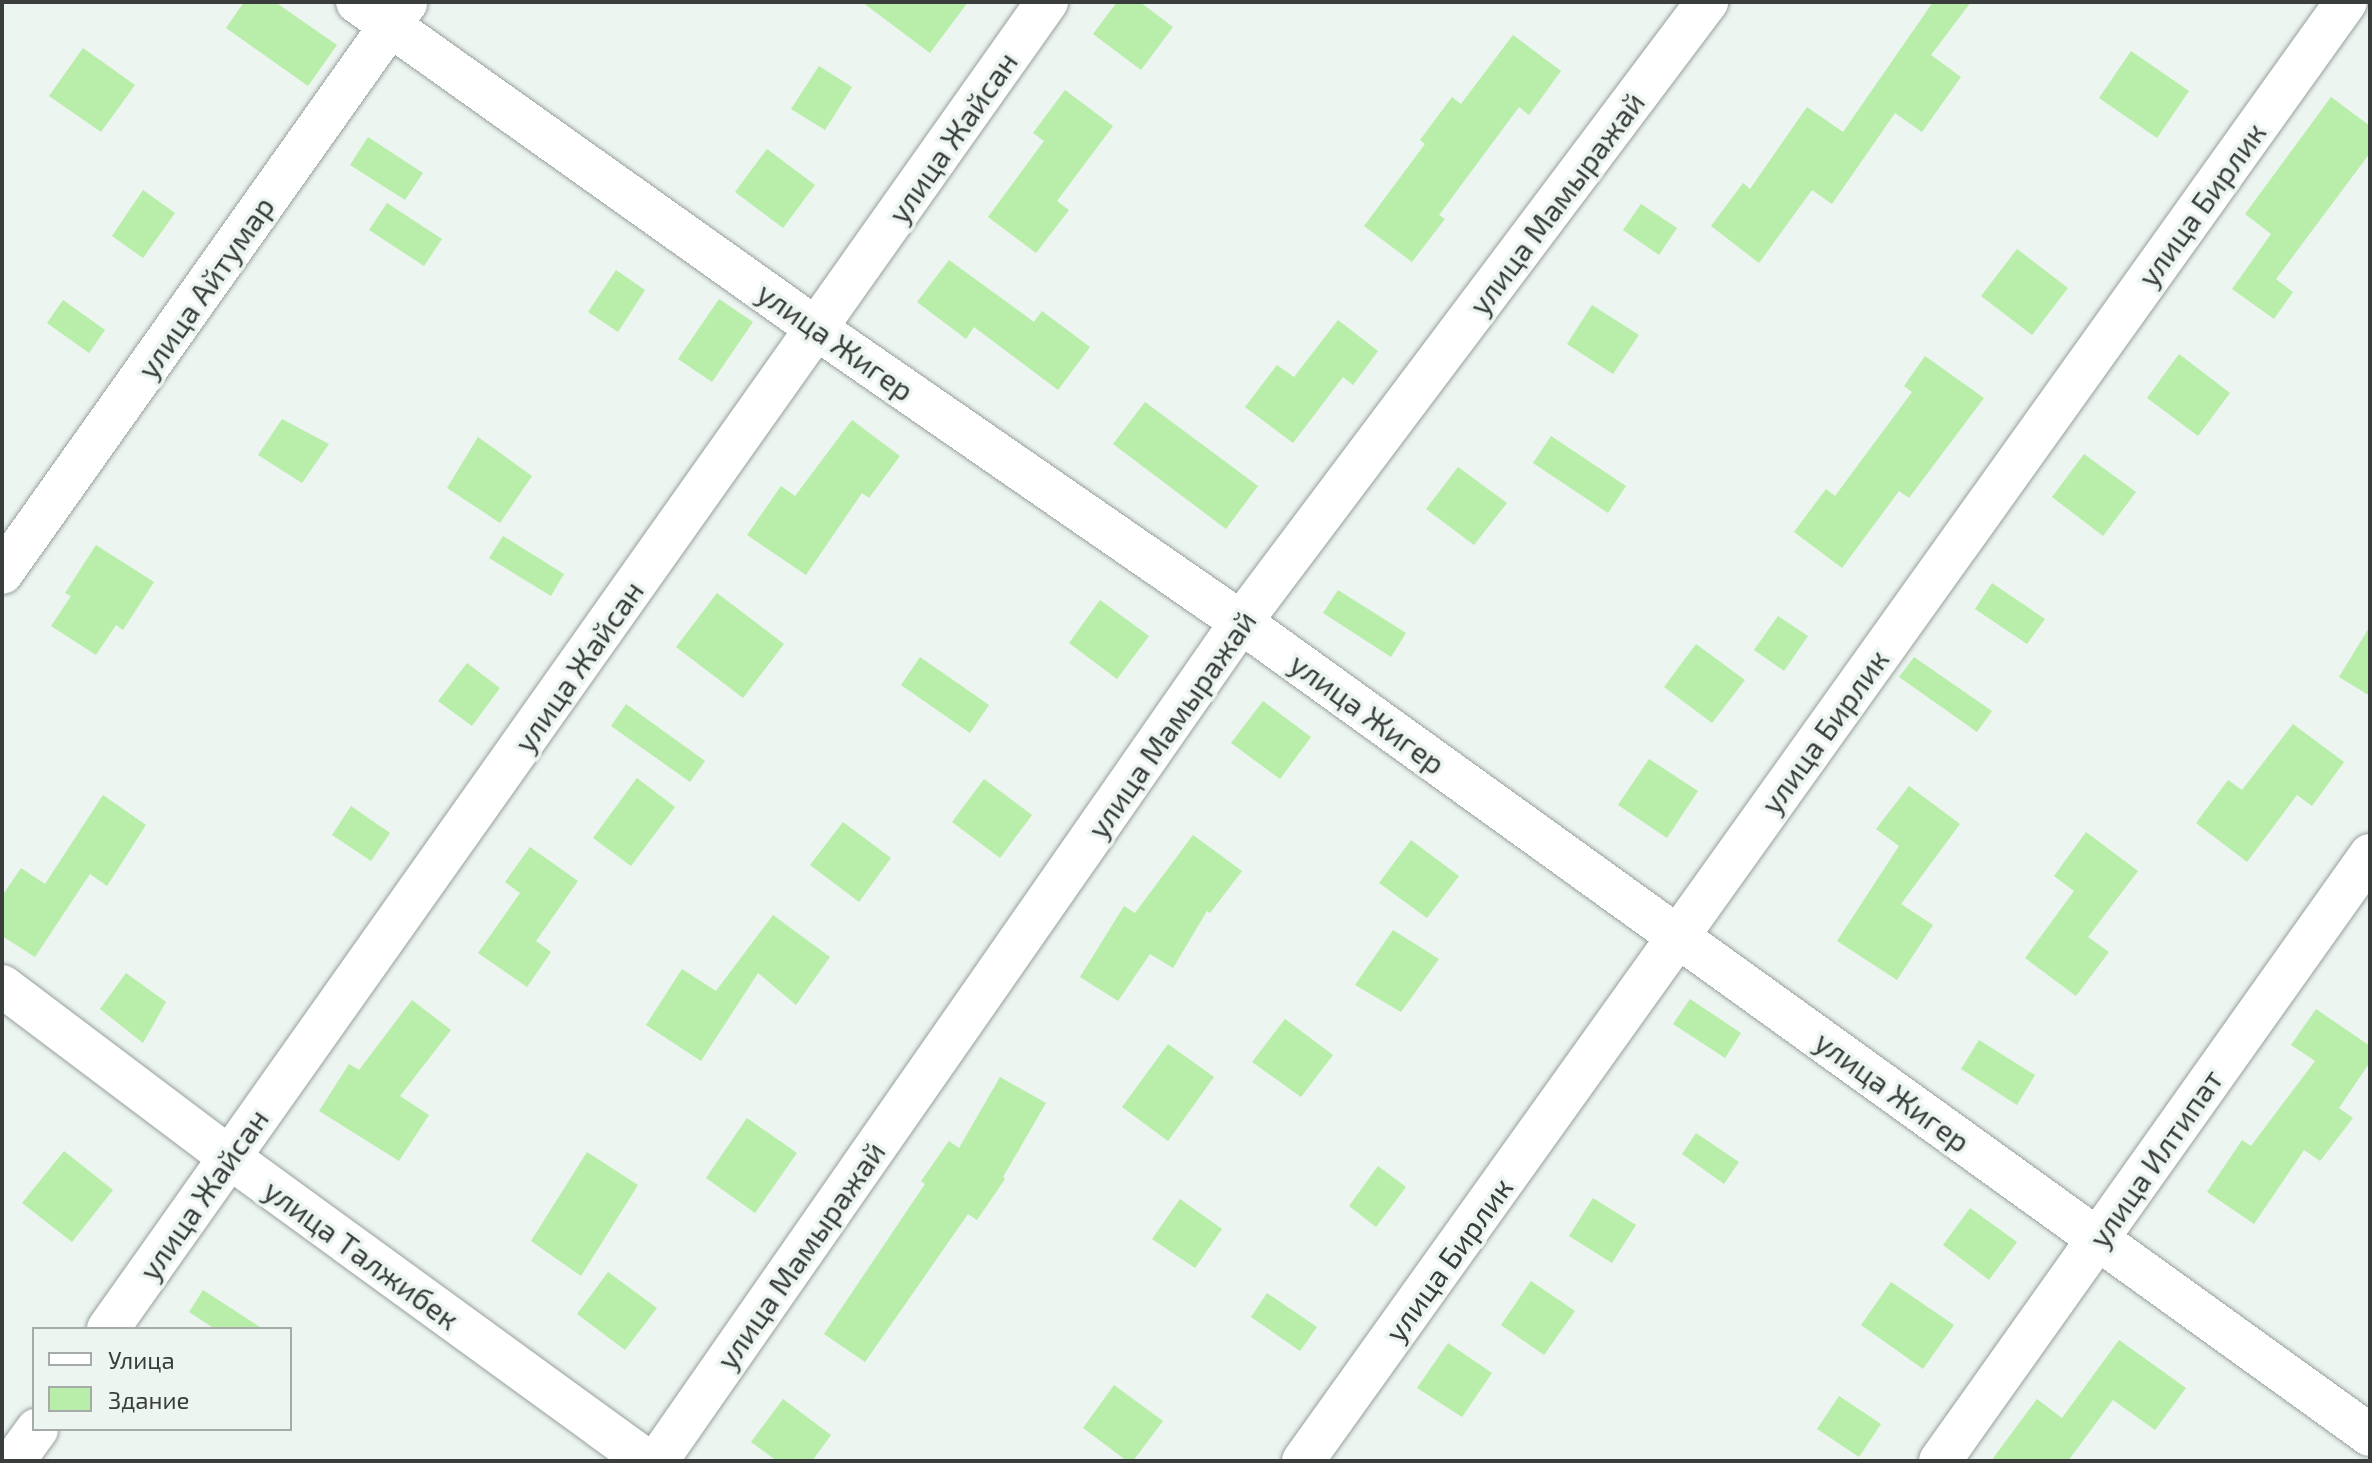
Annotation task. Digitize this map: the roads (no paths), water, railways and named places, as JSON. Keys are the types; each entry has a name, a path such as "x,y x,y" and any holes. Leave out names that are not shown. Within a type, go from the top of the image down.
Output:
{"street":[{"name":"улица Жигер","path":"357,2 399,14 817,329 1241,622 2370,1435"},
{"name":"улица Жайсан","path":"109,1327 1047,2"},
{"name":"улица Мамыражай","path":"657,1461 1241,622 1707,2"},
{"name":"улица Бирлик","path":"1303,1461 2346,2"},
{"name":"улица Айтумар","path":"2,573 399,14"},
{"name":"улица Илтипат","path":"1940,1461 2370,855"},
{"name":"улица Талжибек","path":"2,986 229,1157 647,1461"},
{"path":"14,1461 36,1431"}]}
